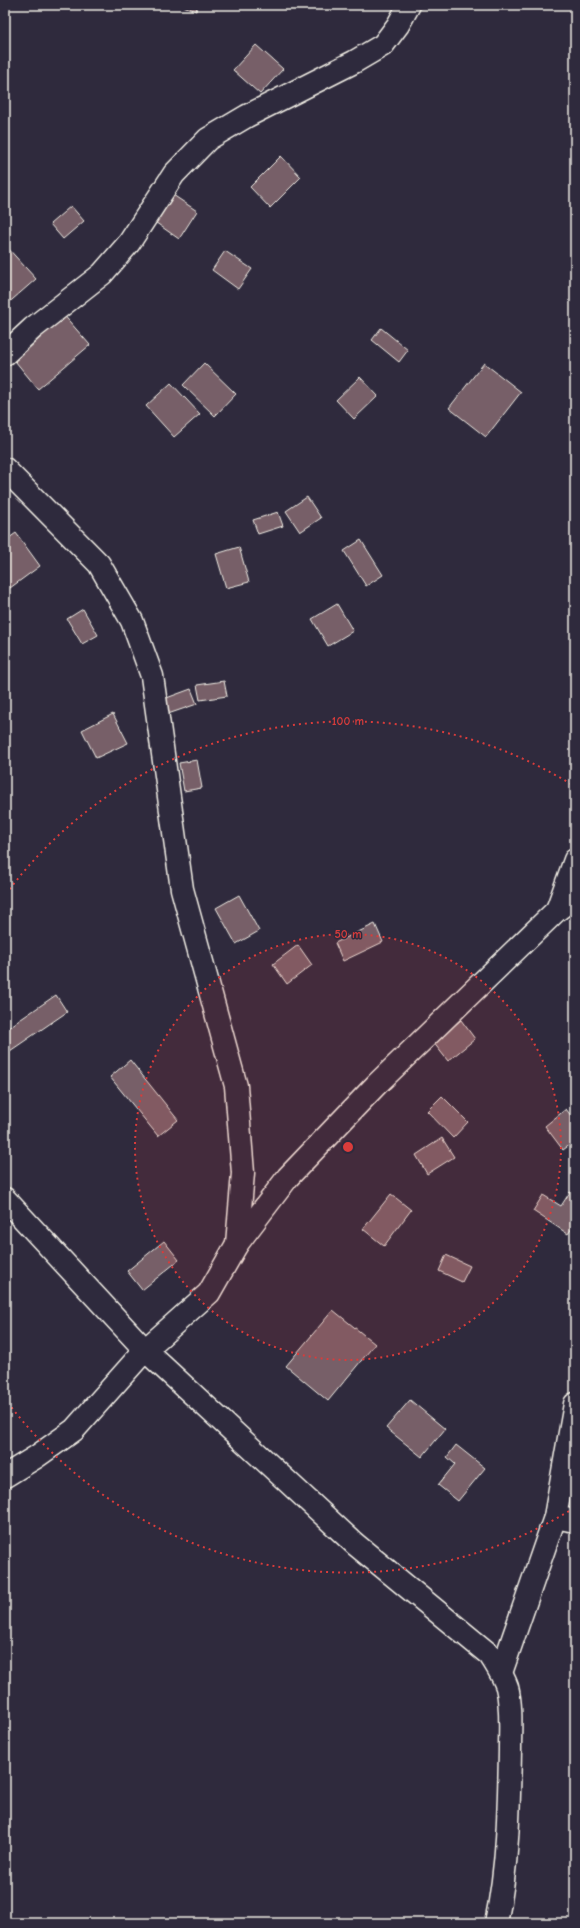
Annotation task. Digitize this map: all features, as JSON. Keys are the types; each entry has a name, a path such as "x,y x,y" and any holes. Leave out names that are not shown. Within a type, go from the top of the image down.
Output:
{"street":[{"path":"5,354 34,328 102,274 129,243 174,174 208,139 247,116 354,62 383,45 398,25 409,5"},
{"path":"5,469 99,564 132,621 152,676 182,889 236,1086 243,1173 237,1244"},
{"path":"557,910 575,860"},
{"path":"5,1476 36,1457 74,1430 145,1350 209,1293 237,1244 288,1177 378,1084 557,910 575,897"},
{"path":"5,1199 145,1350 355,1544 490,1655 501,1673 507,1688 510,1707 509,1804 503,1887 496,1923"},
{"path":"501,1673 565,1519 575,1404"}],"building":[{"path":"181,5 198,5 196,11"},
{"path":"256,45 283,69 260,94 233,70"},
{"path":"281,156 301,177 270,208 250,187"},
{"path":"170,193 197,211 179,239 152,220"},
{"path":"71,206 84,221 63,239 50,224"},
{"path":"5,245 36,279 5,306"},
{"path":"225,251 252,269 238,289 212,270"},
{"path":"62,313 90,345 38,389 11,356"},
{"path":"381,328 408,350 399,362 372,340"},
{"path":"204,363 236,394 215,416 183,385"},
{"path":"484,363 521,392 486,437 449,408"},
{"path":"360,377 378,396 354,419 336,400"},
{"path":"171,383 200,414 174,437 146,406"},
{"path":"307,497 321,518 300,532 286,511"},
{"path":"278,512 283,526 258,534 253,520"},
{"path":"16,533 40,566 10,588 5,580 5,541"},
{"path":"361,540 383,575 366,586 344,551"},
{"path":"239,547 249,582 226,588 216,554"},
{"path":"337,604 353,631 328,646 312,619"},
{"path":"83,609 98,635 82,644 67,619"},
{"path":"224,681 227,696 200,700 197,685"},
{"path":"191,689 197,704 165,715 161,700"},
{"path":"113,714 128,743 96,758 82,730"},
{"path":"197,760 202,788 184,791 179,763"},
{"path":"239,895 259,931 236,944 216,908"},
{"path":"375,924 383,942 343,961 335,943"},
{"path":"298,945 312,965 287,984 273,964"},
{"path":"56,995 67,1012 7,1053 5,1050 5,1030"},
{"path":"461,1020 475,1039 448,1061 433,1042"},
{"path":"130,1060 178,1120 158,1136 110,1077"},
{"path":"442,1096 468,1122 453,1138 427,1111"},
{"path":"566,1109 575,1121 575,1141 563,1150 545,1126"},
{"path":"442,1138 454,1157 427,1174 416,1155"},
{"path":"570,1192 575,1195 575,1224 568,1234 533,1211 543,1195 561,1206"},
{"path":"391,1194 411,1210 384,1246 363,1229"},
{"path":"164,1241 179,1260 142,1290 127,1271"},
{"path":"446,1255 470,1266 462,1282 439,1271"},
{"path":"333,1310 375,1344 328,1401 286,1366"},
{"path":"410,1400 445,1429 422,1457 386,1428"},
{"path":"456,1445 485,1468 458,1501 438,1485 455,1464 447,1457"}]}
